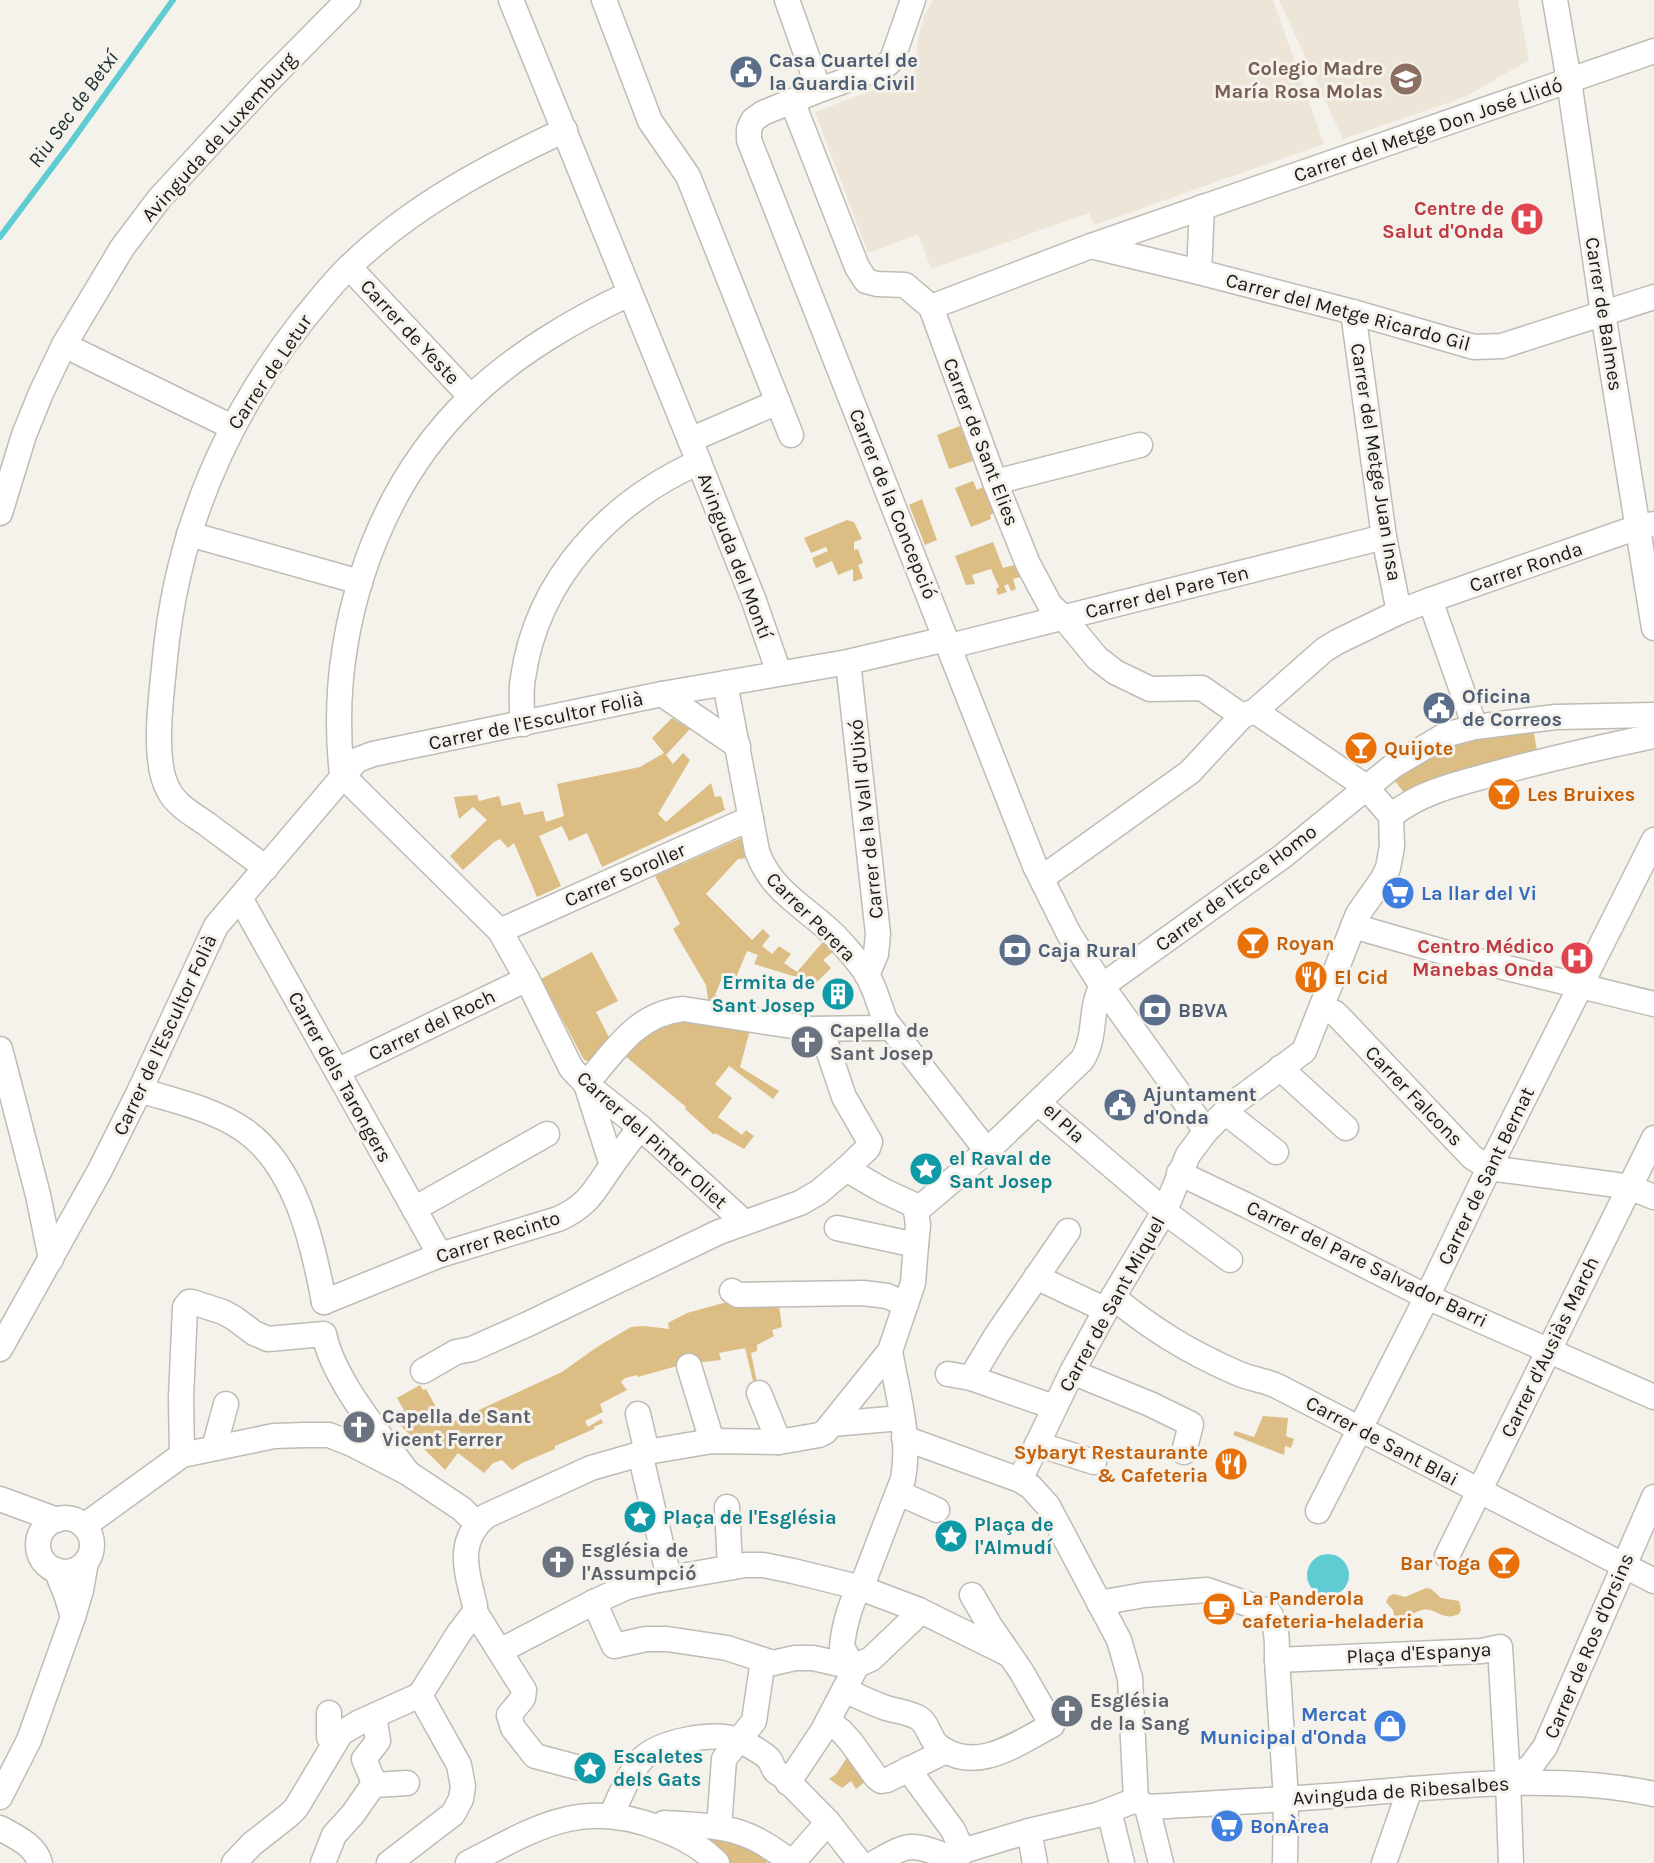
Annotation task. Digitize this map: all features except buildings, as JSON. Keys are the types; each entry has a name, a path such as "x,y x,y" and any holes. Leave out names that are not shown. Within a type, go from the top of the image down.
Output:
{"street":[{"name":"Avinguda de Luxemburg","path":"0,513 24,435 64,345 122,248 159,199 263,86 348,0"},
{"name":"Avinguda del Montí","path":"512,0 754,601 779,673"},
{"path":"604,0 650,121 688,176 791,435"},
{"path":"787,0 819,90"},
{"path":"913,0 892,60 884,67 792,101 857,267 866,281 877,284 904,285 931,307"},
{"name":"Carrer de Balmes","path":"1555,0 1603,313 1646,526 1654,628"},
{"name":"Carrer del Metge Don José Llidó","path":"931,307 1091,246 1654,51"},
{"name":"Carrer de la Concepció","path":"792,101 763,113 753,120 748,129 749,140 1031,856 1042,878"},
{"name":"Carrer de Letur","path":"266,868 176,800 168,791 162,773 159,732 170,619 189,534 207,481 232,427 254,390 284,346 349,267 403,222 464,181 513,154 565,130"},
{"path":"1199,272 1202,207"},
{"name":"Carrer del Metge Ricardo Gil","path":"1091,246 1353,312 1474,347 1502,346 1654,297"},
{"name":"Carrer de Yeste","path":"349,267 471,397"},
{"path":"342,776 338,724 341,674 350,620 370,554 400,490 420,458 447,423 494,377 552,337 601,307 629,294"},
{"name":"Carrer de Sant Elies","path":"931,307 995,482 1036,580 1050,605 1097,658 1123,677 1157,690 1202,688 1249,713 1366,787 1391,816"},
{"name":"Carrer del Metge Juan Insa","path":"1353,312 1384,537 1399,612"},
{"path":"64,345 232,427"},
{"path":"523,724 522,689 530,647 539,621 562,576 591,538 627,504 694,451 778,402"},
{"path":"995,482 1140,445"},
{"name":"Carrer Ronda","path":"1042,878 1190,772 1249,713 1324,650 1399,612 1430,600 1646,526"},
{"path":"189,534 360,582"},
{"name":"Carrer del Pare Ten","path":"849,662 1063,618 1384,537"},
{"path":"1430,600 1475,727"},
{"name":"Carrer de l'Escultor Folià","path":"0,1349 100,1170 216,926 357,760 373,754 662,694 849,662"},
{"name":"Carrer de la Vall d'Uixó","path":"849,662 878,934 876,954 867,975"},
{"name":"Carrer Perera","path":"724,683 738,746 750,818 763,868 791,899 829,930 867,975 884,1016"},
{"path":"662,694 738,746"},
{"name":"Carrer de l'Ecce Homo","path":"1102,986 1283,856 1393,766 1445,735 1475,727 1556,717 1654,715"},
{"path":"1556,717 1562,756"},
{"path":"1391,816 1398,810 1443,788 1562,756 1654,736"},
{"name":"Carrer del Pintor Oliet","path":"342,776 500,931 527,979 571,1068 586,1084 640,1127 744,1222"},
{"name":"Carrer de Sant Miquel","path":"1020,1480 1054,1407 1109,1303 1165,1210 1188,1155 1206,1131 1243,1095 1304,1051 1361,908 1382,880 1388,867 1392,846 1391,816"},
{"name":"Carrer Soroller","path":"500,931 750,818"},
{"name":"Carrer de Sant Bernat","path":"1318,1511 1654,840"},
{"path":"1042,878 1069,934 1102,986 1206,1131"},
{"name":"Carrer dels Tarongers","path":"240,898 440,1255"},
{"path":"1353,926 1454,956 1654,1004"},
{"name":"Carrer del Roch","path":"338,1071 527,979"},
{"name":"el Pla","path":"1102,986 1096,1001 1091,1044 1088,1051 1082,1060 1038,1103 1173,1218 1230,1260"},
{"path":"612,1165 586,1084 634,1029 650,1018 683,1009 816,1029 881,1028 885,1025 884,1016"},
{"name":"Carrer Falcons","path":"1322,1009 1335,1013 1464,1149 1489,1167 1629,1187 1654,1197"},
{"path":"884,1016 993,1146"},
{"path":"423,1371 456,1352 472,1349 744,1222 800,1203 819,1192 843,1172 868,1148 870,1142 844,1097 816,1029"},
{"path":"0,1049 38,1195 51,1259"},
{"path":"1280,1068 1346,1128"},
{"path":"140,1090 208,1112 243,1129 281,1167 316,1261 324,1302 319,1315 332,1361 367,1416 408,1473"},
{"path":"916,1211 993,1146 1038,1103"},
{"path":"1225,1112 1276,1152"},
{"name":"Carrer Recinto","path":"324,1302 440,1255 574,1212 586,1202 640,1127"},
{"path":"414,1209 547,1134"},
{"name":"Carrer d'Ausiàs March","path":"1447,1556 1654,1138"},
{"path":"826,1430 890,1351 913,1283 916,1245 916,1211 912,1204 843,1172"},
{"name":"Carrer del Pare Salvador Barri","path":"1179,1173 1427,1297 1654,1397"},
{"path":"837,1228 916,1245"},
{"path":"1054,1407 959,1376 1036,1277 1068,1230"},
{"name":"Carrer de Sant Blai","path":"1036,1277 1109,1303 1138,1318 1175,1343 1236,1373 1271,1383 1654,1581"},
{"path":"732,1291 738,1295 863,1293 887,1296 902,1314"},
{"path":"182,1455 181,1398 185,1307 189,1302 223,1312 254,1333 268,1339 324,1334"},
{"path":"788,1783 828,1721 854,1671 842,1644 858,1587 866,1578 899,1493 906,1465 904,1436 890,1351"},
{"path":"689,1366 712,1442"},
{"path":"1072,1372 1150,1404 1191,1424 1184,1452"},
{"path":"759,1393 779,1442"},
{"path":"214,1448 226,1404"},
{"path":"638,1414 643,1453 669,1578"},
{"path":"580,1768 535,1756 513,1728 509,1715 524,1694 475,1609 465,1562 467,1544 477,1524 486,1516 591,1468 643,1453 712,1442 779,1442 826,1430 904,1436 990,1478 1020,1480 1031,1487 1048,1506 1119,1640 1130,1678 1142,1803 1161,1863"},
{"path":"84,1526 182,1455 274,1436 329,1435 352,1444 408,1473 462,1509 477,1524"},
{"path":"1037,1444 1094,1462"},
{"path":"899,1493 937,1510"},
{"name":"Carrer de Ros d'Orsins","path":"1508,1782 1531,1766 1545,1747 1654,1497"},
{"path":"0,1500 57,1520"},
{"path":"0,1500 39,1539"},
{"path":"728,1507 730,1566"},
{"path":"0,1797 29,1740 73,1617 86,1562 92,1547 91,1539 84,1526 71,1519 57,1520 42,1530 39,1539 43,1561 56,1570 72,1571 86,1562"},
{"path":"500,1652 594,1602 638,1584 730,1566 763,1566 858,1587 919,1610 1006,1653"},
{"path":"56,1570 73,1617"},
{"path":"1099,1603 1144,1595 1207,1590 1268,1611 1276,1628 1286,1799 1285,1863"},
{"path":"844,1690 887,1708 918,1717 935,1743 946,1751 967,1757 992,1755 1052,1725 1021,1671 1006,1653 975,1600"},
{"path":"594,1602 614,1646 646,1639 667,1639 728,1648 778,1663 795,1658 813,1658 853,1666 871,1659 913,1619 919,1610"},
{"path":"234,1863 252,1844 296,1808 341,1733 420,1695 475,1609"},
{"name":"Plaça d'Espanya","path":"1277,1660 1482,1651 1500,1647 1508,1782"},
{"path":"719,1827 724,1759 746,1732 763,1660"},
{"path":"389,1863 453,1814 461,1799 462,1775 459,1765 420,1695"},
{"path":"329,1713 329,1737 333,1744"},
{"path":"374,1716 378,1741 364,1759 375,1785"},
{"path":"828,1721 851,1742 878,1780 887,1780 946,1751"},
{"path":"746,1732 769,1759 774,1771 783,1776 828,1822 860,1863"},
{"path":"611,1816 637,1766 651,1752 696,1738 746,1732"},
{"path":"874,1863 905,1847 912,1846 950,1857 953,1830 908,1769"},
{"path":"1508,1782 1511,1863"},
{"name":"Avinguda de Ribesalbes","path":"950,1857 1029,1831 1142,1803 1286,1799 1508,1782 1615,1786 1654,1794"},
{"path":"323,1863 334,1835 375,1785 408,1783"},
{"path":"1384,1863 1410,1789"},
{"path":"1109,1811 1122,1863"},
{"path":"468,1863 538,1828 564,1818 611,1816 640,1821 719,1827 758,1840 790,1862 794,1861 828,1822"},
{"path":"640,1821 685,1838 717,1863"},
{"path":"0,1828 32,1848 40,1863"},
{"path":"1029,1831 1035,1863"}],"shaded area":[{"path":"933,0 1273,0 1324,144 1094,225 1089,213 931,269 918,234 868,253 815,112 914,75 918,39 924,16"},
{"name":"Colegio Madre María Rosa Molas","path":"1279,0 1518,0 1529,60 1465,97 1343,139"},
{"path":"960,426 973,461 949,469 937,435"},
{"path":"973,481 977,490 984,487 994,513 990,515 991,519 971,527 955,488"},
{"path":"922,499 937,540 925,545 909,505"},
{"path":"847,520 854,522 862,539 854,542 854,550 858,549 863,563 858,565 863,578 853,582 853,569 838,575 832,561 816,568 812,558 828,551 826,547 811,553 804,538"},
{"path":"993,542 1003,568 1014,565 1020,577 1013,579 1016,589 1011,591 1008,584 1004,586 1007,592 998,595 996,589 999,587 991,569 972,575 975,584 966,585 955,556"},
{"path":"672,718 690,729 666,755 673,764 683,753 690,760 658,814 666,822 711,783 715,797 721,796 725,810 602,867 587,833 569,841 562,826 539,836 561,886 537,897 514,843 508,848 500,839 494,842 463,870 450,856 487,820 473,807 459,819 454,797 477,795 479,801 499,796 502,806 520,802 524,815 543,811 546,822 564,816 557,784 640,767 664,753 652,738"},
{"path":"1533,727 1538,757 1409,799 1391,776 1446,741"},
{"path":"743,837 749,858 738,859 706,894 752,940 763,929 770,936 762,946 772,954 779,946 791,954 784,963 797,972 827,937 841,960 833,952 823,960 831,968 816,983 754,964 758,955 747,951 734,982 722,978 715,995 725,1001 722,1008 709,1006 706,985 673,929 680,924 655,876"},
{"path":"592,952 618,1001 596,1012 611,1041 593,1062 584,1060 541,979"},
{"path":"673,1020 751,1026 740,1067 779,1091 773,1099 729,1066 715,1084 732,1098 718,1117 742,1135 746,1130 754,1136 744,1149 715,1133 714,1135 685,1109 686,1107 624,1055 640,1035"},
{"path":"738,1299 778,1299 782,1327 772,1330 774,1336 757,1345 757,1351 751,1353 759,1392 756,1393 745,1348 719,1353 721,1360 684,1364 638,1377 637,1375 625,1378 621,1382 627,1390 600,1404 603,1412 585,1421 588,1427 601,1419 603,1423 512,1470 502,1460 493,1463 484,1473 458,1453 445,1470 392,1417 404,1410 397,1398 420,1385 423,1390 426,1389 446,1425 562,1372 597,1347 631,1327 669,1329 668,1323 687,1313"},
{"path":"1263,1416 1288,1418 1286,1436 1294,1439 1291,1448 1285,1446 1284,1455 1233,1435 1235,1431 1254,1437"},
{"path":"1426,1588 1431,1589 1441,1598 1459,1601 1461,1610 1459,1614 1448,1616 1431,1610 1422,1610 1404,1619 1395,1619 1393,1610 1386,1602 1389,1596 1394,1594 1405,1597"},
{"path":"853,1749 872,1776 856,1789 851,1781 842,1788 829,1779 836,1774"},
{"path":"689,1828 711,1829 769,1859 766,1863 726,1863"}],"water":[{"path":"1328,1554 1336,1555 1343,1560 1348,1567 1348,1583 1343,1590 1336,1595 1328,1596 1320,1595 1313,1590 1308,1583 1307,1575 1308,1567 1313,1560 1320,1555"}],"waterway":[{"name":"Riu Sec de Betxí","path":"0,237 173,0"}],"place":[{"name":"Casa Cuartel de la Guardia Civil","path":"746,72"},
{"name":"Colegio Madre María Rosa Molas","path":"1406,79"},
{"name":"Centre de Salut d'Onda","path":"1527,219"},
{"name":"Oficina de Correos","path":"1439,708"},
{"name":"Quijote","path":"1361,748"},
{"name":"Les Bruixes","path":"1504,794"},
{"name":"La llar del Vi","path":"1398,893"},
{"name":"Royan","path":"1253,943"},
{"name":"Caja Rural","path":"1015,950"},
{"name":"Centro Médico Manebas Onda","path":"1577,958"},
{"name":"El Cid","path":"1311,977"},
{"name":"Ermita de Sant Josep","path":"838,994"},
{"name":"BBVA","path":"1155,1010"},
{"name":"Capella de Sant Josep","path":"807,1042"},
{"name":"Ajuntament d'Onda","path":"1120,1105"},
{"name":"el Raval de Sant Josep","path":"926,1169"},
{"name":"Capella de Sant Vicent Ferrer","path":"359,1427"},
{"name":"Sybaryt Restaurante & Cafeteria","path":"1231,1464"},
{"name":"Plaça de l'Església","path":"640,1517"},
{"name":"Plaça de l'Almudí","path":"951,1536"},
{"name":"Església de l'Assumpció","path":"558,1562"},
{"name":"Bar Toga","path":"1504,1563"},
{"name":"La Panderola cafeteria-heladeria","path":"1219,1609"},
{"name":"Església de la Sang","path":"1067,1711"},
{"name":"Mercat Municipal d'Onda","path":"1390,1726"},
{"name":"Escaletes dels Gats","path":"590,1768"},
{"name":"BonÀrea","path":"1227,1826"}]}
